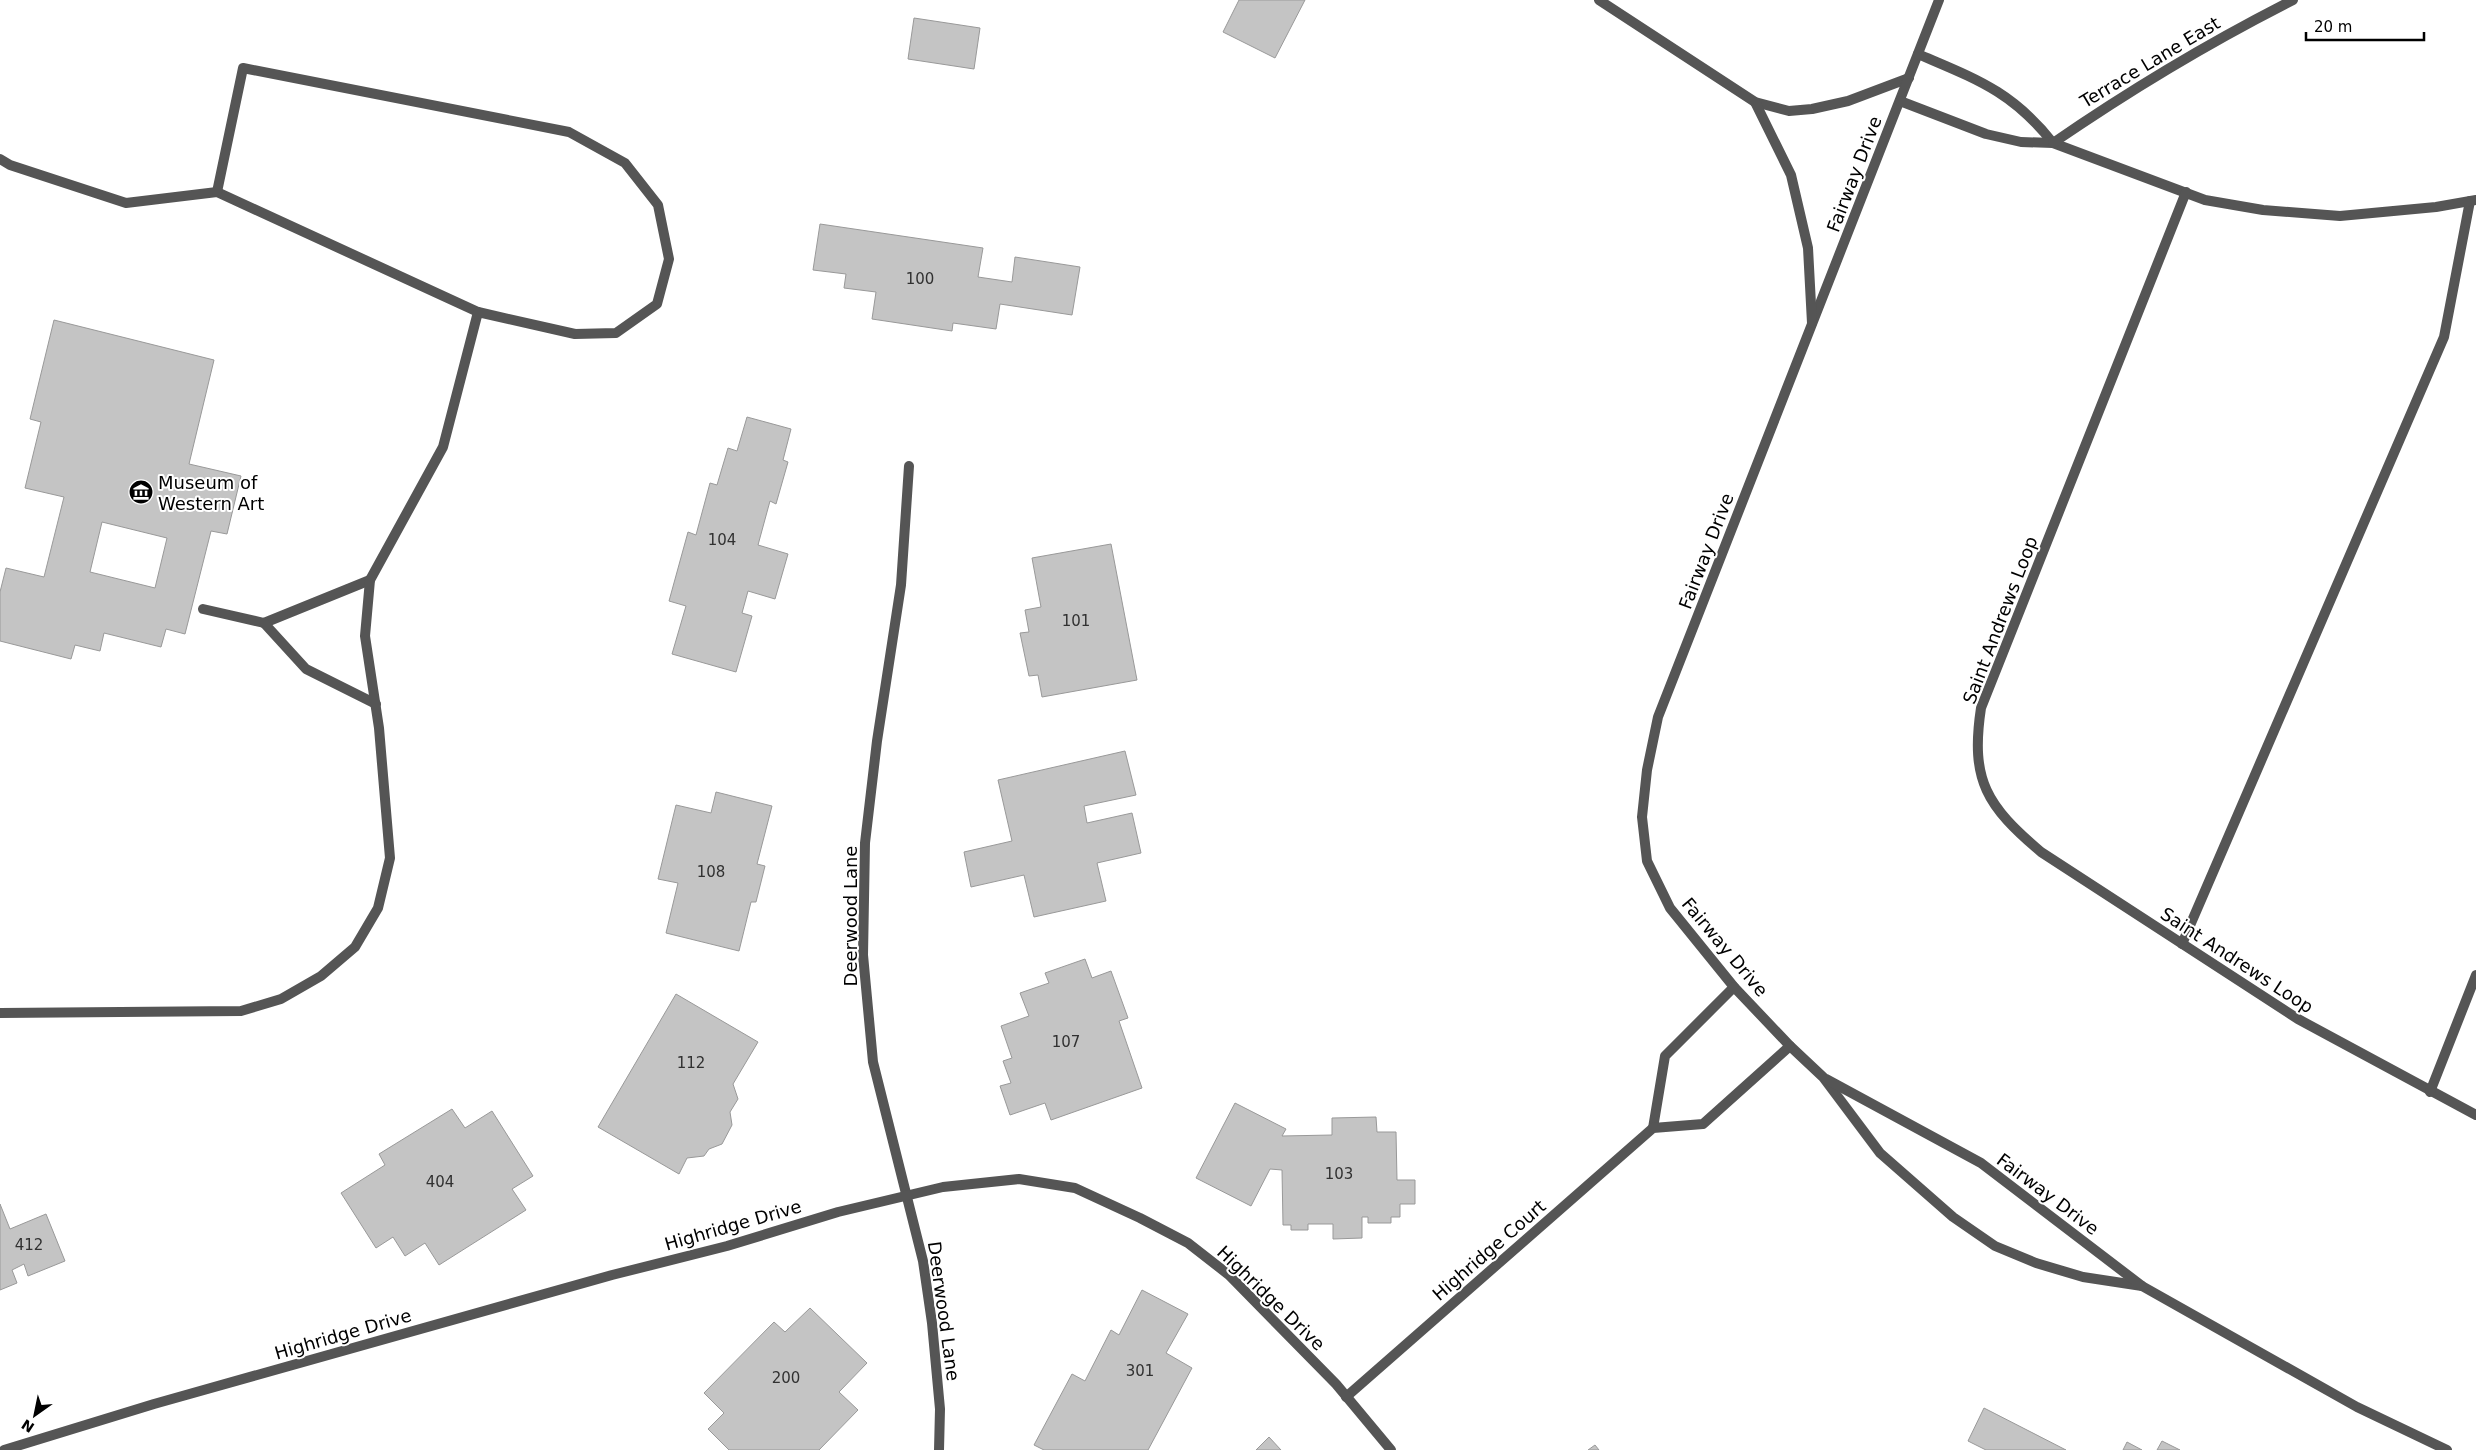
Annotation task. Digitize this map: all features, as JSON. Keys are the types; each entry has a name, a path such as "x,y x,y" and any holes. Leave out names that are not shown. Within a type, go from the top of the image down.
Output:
{"street":[{"path":"1598,0 1755,102 1789,111 1812,109 1848,101 1909,78"},
{"name":"Fairway Drive","path":"1939,0 1658,717 1647,770 1642,817 1647,861 1670,908 1734,987 1790,1046 1823,1077 1880,1153 1953,1217 1995,1246 2036,1263 2083,1277 2142,1286"},
{"name":"Terrace Lane East","path":"2053,143 2157,75 2233,30 2292,0"},
{"path":"1918,54 1989,85 2012,100 2037,122 2053,143"},
{"path":"0,159 10,165 126,203 217,192 478,312 576,334 616,333 657,304 669,259 658,205 625,163 569,132 243,68 217,192"},
{"path":"1900,101 1986,134 2022,142 2053,143 2205,200 2262,210 2340,216 2436,208 2473,200 2444,337 2182,944"},
{"path":"1755,102 1791,175 1808,248 1812,327"},
{"name":"Saint Andrews Loop","path":"2186,192 1981,708 1976,741 1979,774 1993,803 2014,829 2041,852 2298,1019 2430,1092 2476,1115"},
{"path":"0,1013 241,1011 281,1000 321,976 355,947 378,908 390,858 376,704 365,636 370,580 443,447 478,312"},
{"name":"Deerwood Lane","path":"909,466 901,585 877,740 865,843 863,955 873,1062 923,1261 932,1323 940,1409 939,1450"},
{"path":"264,624 370,580"},
{"path":"203,609 264,624 306,669 376,704"},
{"path":"2430,1092 2476,975"},
{"path":"1734,987 1664,1056 1653,1128 1703,1124 1790,1046"},
{"name":"Fairway Drive","path":"1823,1077 1981,1163 2142,1286 2357,1406 2447,1450"},
{"name":"Highridge Court","path":"1346,1397 1653,1128"},
{"name":"Highridge Drive","path":"4,1450 220,1385 612,1275 727,1246 838,1212 943,1187 1019,1179 1075,1188 1188,1242 1229,1276 1346,1397 1391,1450"}],"building":[{"path":"1239,0 1305,0 1275,58 1223,32"},
{"path":"914,18 980,28 974,69 908,59"},
{"path":"820,224 983,248 978,277 1012,282 1015,257 1080,267 1072,315 1000,304 996,329 953,323 952,331 872,319 876,292 844,288 846,274 813,270"},
{"name":"Museum of Western Art","path":"54,320 214,360 189,464 241,476 227,534 211,531 185,634 166,629 161,647 104,633 100,651 75,645 71,659 0,641 0,592 6,568 44,577 64,497 25,488 41,422 30,419","holes":["102,522 167,538 155,588 90,572"]},
{"path":"747,417 791,429 783,460 788,462 776,504 770,501 758,545 788,554 775,599 748,591 742,613 752,616 736,672 672,654 686,606 669,601 688,532 696,535 710,483 717,485 728,448 737,451"},
{"path":"1111,544 1137,680 1042,697 1038,675 1029,676 1020,633 1029,632 1025,610 1041,607 1032,558"},
{"path":"1125,751 1136,795 1084,806 1087,823 1132,813 1141,853 1097,863 1106,901 1034,917 1024,875 971,887 964,852 1012,841 998,780"},
{"path":"716,792 772,806 757,864 765,866 756,902 751,902 739,951 666,933 678,883 658,879 676,805 711,813"},
{"path":"1085,959 1092,978 1111,971 1128,1018 1119,1021 1142,1088 1051,1120 1045,1103 1010,1115 1000,1086 1011,1083 1003,1061 1012,1058 1001,1026 1029,1016 1020,993 1049,983 1045,973"},
{"path":"676,994 758,1042 733,1084 738,1099 730,1112 732,1125 722,1144 709,1149 704,1156 687,1158 679,1174 598,1127"},
{"path":"1235,1103 1286,1129 1282,1136 1332,1135 1332,1118 1376,1117 1377,1132 1396,1132 1397,1180 1415,1180 1415,1204 1400,1204 1400,1217 1391,1217 1391,1223 1368,1223 1368,1217 1362,1217 1362,1238 1333,1239 1333,1224 1308,1224 1308,1230 1291,1230 1291,1225 1283,1225 1282,1170 1270,1169 1251,1206 1196,1178"},
{"path":"452,1109 465,1128 492,1111 533,1176 512,1189 526,1210 439,1265 425,1243 405,1256 393,1237 376,1248 341,1193 385,1165 379,1154"},
{"path":"0,1204 10,1229 46,1214 65,1261 28,1276 24,1264 12,1270 17,1283 0,1290"},
{"path":"1142,1290 1188,1314 1166,1353 1192,1368 1148,1450 1044,1450 1034,1445 1072,1374 1085,1381 1111,1330 1119,1335"},
{"path":"810,1308 867,1363 839,1392 858,1410 819,1450 729,1450 708,1429 724,1413 704,1393 774,1322 785,1332"},
{"path":"1984,1408 2066,1450 1986,1450 1968,1441"},
{"path":"1269,1437 1281,1450 1256,1450"},
{"path":"2162,1441 2180,1450 2157,1450"},
{"path":"2127,1442 2142,1450 2123,1450"},
{"path":"1595,1445 1599,1450 1588,1450"}],"place":[{"name":"Museum of Western Art","path":"141,492"}]}
